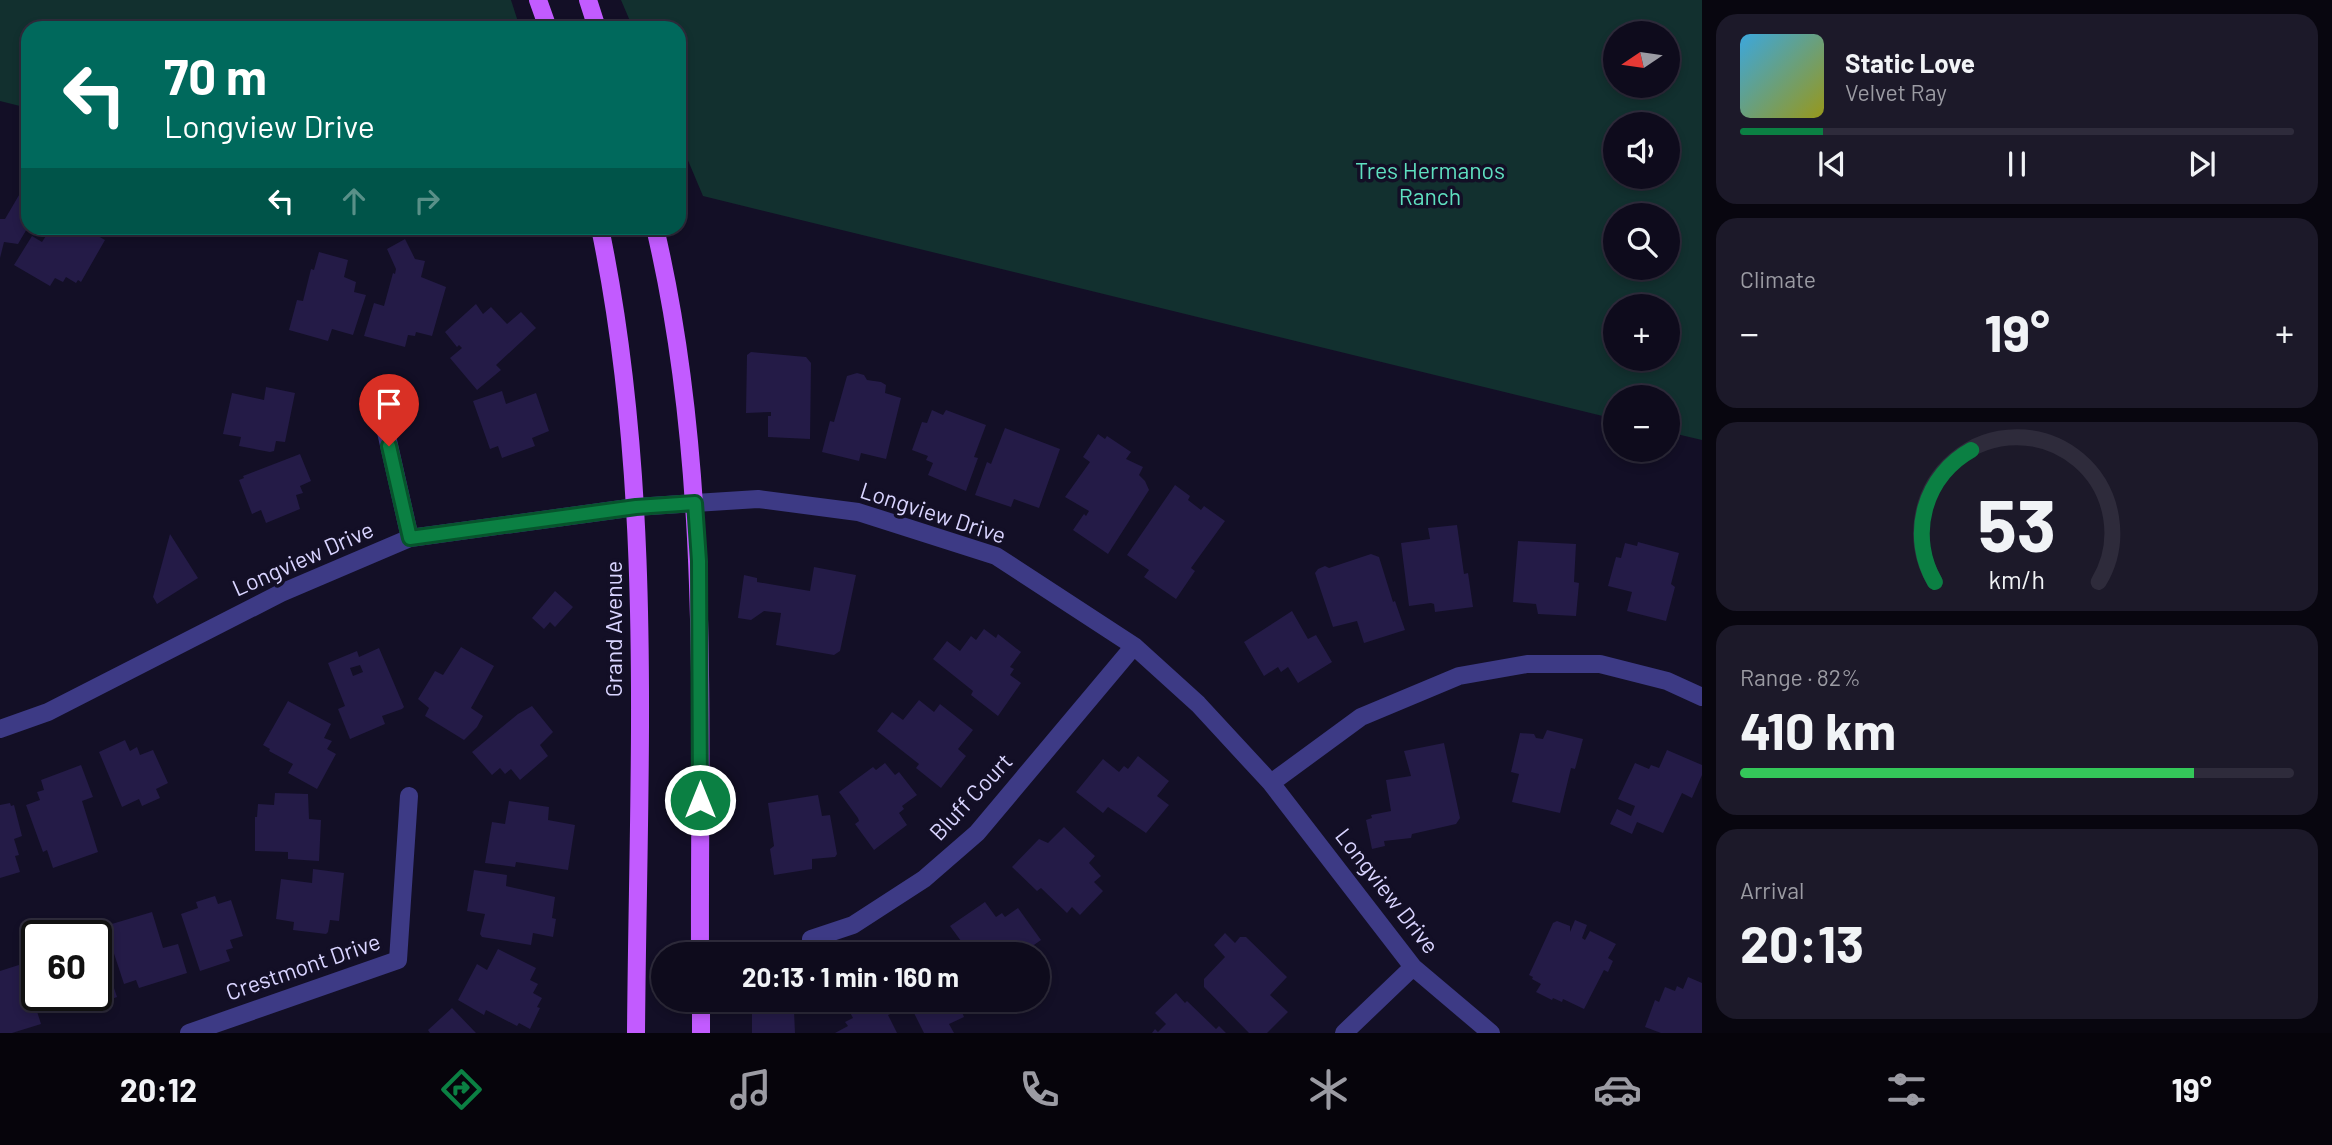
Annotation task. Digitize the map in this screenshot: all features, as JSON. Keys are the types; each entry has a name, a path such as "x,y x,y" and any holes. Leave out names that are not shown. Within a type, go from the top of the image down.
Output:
{"main road":[{"path":"538,0 546,21"},
{"path":"587,0 594,21"},
{"name":"Grand Avenue","path":"601,235 620,344 636,507 639,582 636,1033"},
{"path":"657,235 663,260 690,439 695,503 699,575 700,942"},
{"path":"701,1012 701,1033"}],"street":[{"path":"384,423 410,538"},
{"name":"Longview Drive","path":"0,729 48,712 281,593 410,538 636,507 758,499 858,512 996,556 1134,646 1198,704 1271,783 1413,967 1491,1033"},
{"name":"Bluff Court","path":"811,939 853,925 924,879 977,833 1134,646"},
{"path":"1271,783 1361,717 1459,676 1527,664 1601,664 1667,681 1702,697"},
{"name":"Crestmont Drive","path":"188,1033 398,960 409,796"},
{"path":"1344,1033 1413,967"}],"green space":[{"path":"0,0 511,0 518,21 21,21 21,106 0,101"},
{"name":"Tres Hermanos Ranch","path":"621,0 1702,0 1702,440 1680,435 1680,385 1603,385 1603,416 703,196 686,156 686,21 630,21"}],"building":[{"path":"21,192 21,235 23,235 18,244 4,242 0,258 0,219 5,219"},
{"path":"46,235 96,235 105,240 81,282 78,280 76,283 66,277 63,282 55,278 50,286 14,265 32,236 42,242"},
{"path":"405,239 415,259 425,261 421,277 446,287 432,336 416,332 415,336 408,335 405,347 364,336 374,303 384,306 393,273 395,274 396,269 387,249"},
{"path":"319,252 348,260 344,277 356,282 354,292 366,295 353,335 332,329 328,341 289,330 297,300 303,301 311,269 314,270"},
{"path":"476,304 483,314 491,307 507,324 521,312 536,328 496,365 501,370 477,390 450,358 462,348 459,345 457,347 445,332"},
{"path":"751,352 806,357 811,363 810,439 768,437 768,416 771,416 771,412 746,413 747,355"},
{"path":"857,373 864,375 867,380 881,382 886,385 885,393 901,398 886,459 861,453 859,461 822,452 847,376"},
{"path":"266,387 295,393 285,442 276,441 274,451 270,452 239,446 241,437 223,434 232,393 264,400"},
{"path":"502,391 506,404 536,393 549,431 532,438 535,446 502,458 498,446 490,449 473,401"},
{"path":"932,410 943,415 946,410 986,425 974,457 978,458 966,491 928,475 933,463 926,460 928,456 912,450 922,422 927,423"},
{"path":"1005,428 1060,449 1039,508 1014,499 1011,507 975,495 987,462 991,464"},
{"path":"1098,434 1105,439 1107,436 1131,452 1126,459 1143,467 1139,475 1149,490 1108,554 1073,530 1089,511 1065,497 1090,462 1083,457"},
{"path":"300,454 311,481 300,486 303,493 296,495 300,509 266,523 261,510 252,514 239,480 244,478 243,476"},
{"path":"1175,485 1190,496 1188,500 1201,510 1204,506 1225,521 1191,568 1195,571 1176,599 1144,577 1149,570 1127,555"},
{"path":"1457,525 1464,574 1468,573 1473,607 1435,612 1434,604 1431,603 1409,606 1401,543 1430,539 1428,528"},
{"path":"170,534 198,578 157,604 153,597"},
{"path":"1518,541 1576,544 1574,582 1579,583 1576,616 1538,614 1536,604 1513,602"},
{"path":"1638,542 1679,553 1671,584 1675,587 1666,621 1627,611 1632,592 1608,586 1616,557 1621,558 1625,543 1637,546"},
{"path":"1371,554 1379,557 1405,630 1364,643 1357,621 1333,627 1315,573 1325,566 1329,568"},
{"path":"814,567 856,575 840,651 834,655 776,645 781,613 764,611 751,620 738,618 744,575 757,578 757,582 810,591"},
{"path":"555,591 573,607 555,627 550,622 544,629 532,618"},
{"path":"1292,611 1308,639 1316,635 1332,662 1298,683 1288,667 1281,672 1278,667 1264,676 1244,642"},
{"path":"984,629 996,638 998,634 1021,652 1010,667 1014,669 1010,675 1021,683 998,716 971,695 973,691 933,659 947,641 960,651 971,636 976,640"},
{"path":"461,647 494,666 471,708 483,716 477,727 464,740 425,716 429,708 418,699 435,671 443,675"},
{"path":"379,648 404,707 382,716 385,724 350,739 338,709 345,706 328,663 357,651 359,657","holes":["360,665 363,672 353,676 350,668"]},
{"path":"919,700 934,712 940,704 973,730 958,749 966,756 941,788 916,768 919,764 877,731 892,712 903,720"},
{"path":"288,701 331,724 324,738 332,741 327,749 336,754 317,789 288,773 293,764 263,745"},
{"path":"532,706 553,732 540,745 548,756 520,780 511,769 505,774 500,768 492,775 472,752 518,714"},
{"path":"1547,730 1583,739 1575,769 1571,768 1560,813 1512,802 1519,774 1511,772 1520,733 1534,734 1536,738 1543,739"},
{"path":"125,740 130,751 137,747 140,755 153,750 168,783 156,789 160,798 142,806 139,799 122,807 99,752"},
{"path":"1444,743 1460,818 1456,824 1412,834 1411,838 1384,841 1385,846 1372,849 1366,820 1372,818 1371,815 1391,811 1386,780 1411,776 1404,751"},
{"path":"1667,750 1702,765 1702,775 1692,798 1682,793 1663,833 1637,822 1632,834 1610,824 1617,809 1631,816 1635,806 1618,799 1635,763 1649,769 1651,765 1659,768"},
{"path":"1138,756 1169,781 1157,796 1169,805 1146,833 1108,807 1103,813 1076,792 1103,759 1119,772 1124,766 1128,769"},
{"path":"885,763 895,775 899,772 917,795 902,806 904,809 899,813 907,825 874,850 855,824 859,821 858,818 839,792 873,767 876,770"},
{"path":"81,765 93,797 82,801 98,852 53,868 47,850 43,852 26,805 40,800 37,792 44,790 41,780"},
{"path":"275,793 308,794 309,819 321,820 319,861 288,859 288,852 255,851 255,817 258,804 274,805"},
{"path":"818,795 822,816 830,815 837,854 835,857 812,859 812,869 774,875 770,849 774,846 768,803"},
{"path":"509,801 549,807 548,820 575,825 568,870 516,862 515,867 485,863 492,822 505,824"},
{"path":"10,803 11,806 14,805 22,836 14,839 20,872 0,878 0,805"},
{"path":"1064,827 1095,856 1089,863 1101,876 1094,882 1103,891 1080,915 1072,907 1067,913 1041,888 1037,891 1012,867 1039,839 1048,843"},
{"path":"313,869 344,873 339,921 330,920 326,934 293,930 294,922 276,919 281,879 312,883"},
{"path":"474,870 507,875 506,886 555,897 553,937 533,933 531,945 482,937 480,934 485,914 467,911"},
{"path":"215,896 218,904 231,900 243,936 230,940 233,948 226,950 230,961 200,971 181,914 198,908 196,902"},
{"path":"985,902 996,917 1002,913 1005,917 1018,908 1041,940 962,942 950,926"},
{"path":"152,912 163,948 178,944 187,973 139,988 136,980 124,984 112,947 112,924"},
{"path":"1575,920 1587,925 1582,938 1585,940 1590,931 1616,944 1608,958 1613,961 1608,972 1604,970 1584,1009 1563,999 1562,1002 1553,998 1552,1000 1536,992 1541,984 1529,975 1553,923 1557,921 1570,926 1570,932"},
{"path":"1225,933 1235,943 1240,937 1246,937 1287,977 1270,995 1288,1012 1267,1033 1249,1033 1204,987 1204,979 1225,957 1214,945"},
{"path":"498,949 536,968 530,980 538,984 533,993 542,998 530,1029 519,1023 517,1026 486,1010 484,1015 458,1000 477,964 487,970"},
{"path":"21,964 21,1011 37,1011 41,1024 12,1033 0,1033 0,971"},
{"path":"1688,977 1702,983 1702,1033 1661,1033 1645,1027 1655,1000 1659,1002 1665,987 1675,991 1677,986 1683,989"},
{"path":"112,982 117,997 112,999"},
{"path":"1176,993 1216,1029 1219,1026 1226,1033 1152,1033 1155,1029 1158,1032 1166,1024 1155,1013"},
{"path":"452,1008 476,1033 430,1033 428,1030"},
{"path":"752,1012 794,1012 795,1033 752,1033"},
{"path":"850,1012 895,1012 888,1015 897,1033 835,1033 848,1026 845,1022 853,1018"},
{"path":"914,1012 962,1012 964,1017 949,1024 954,1033 924,1033"}],"route":[{"path":"389,446 410,538 636,507 695,503 699,561 700,800"}]}
